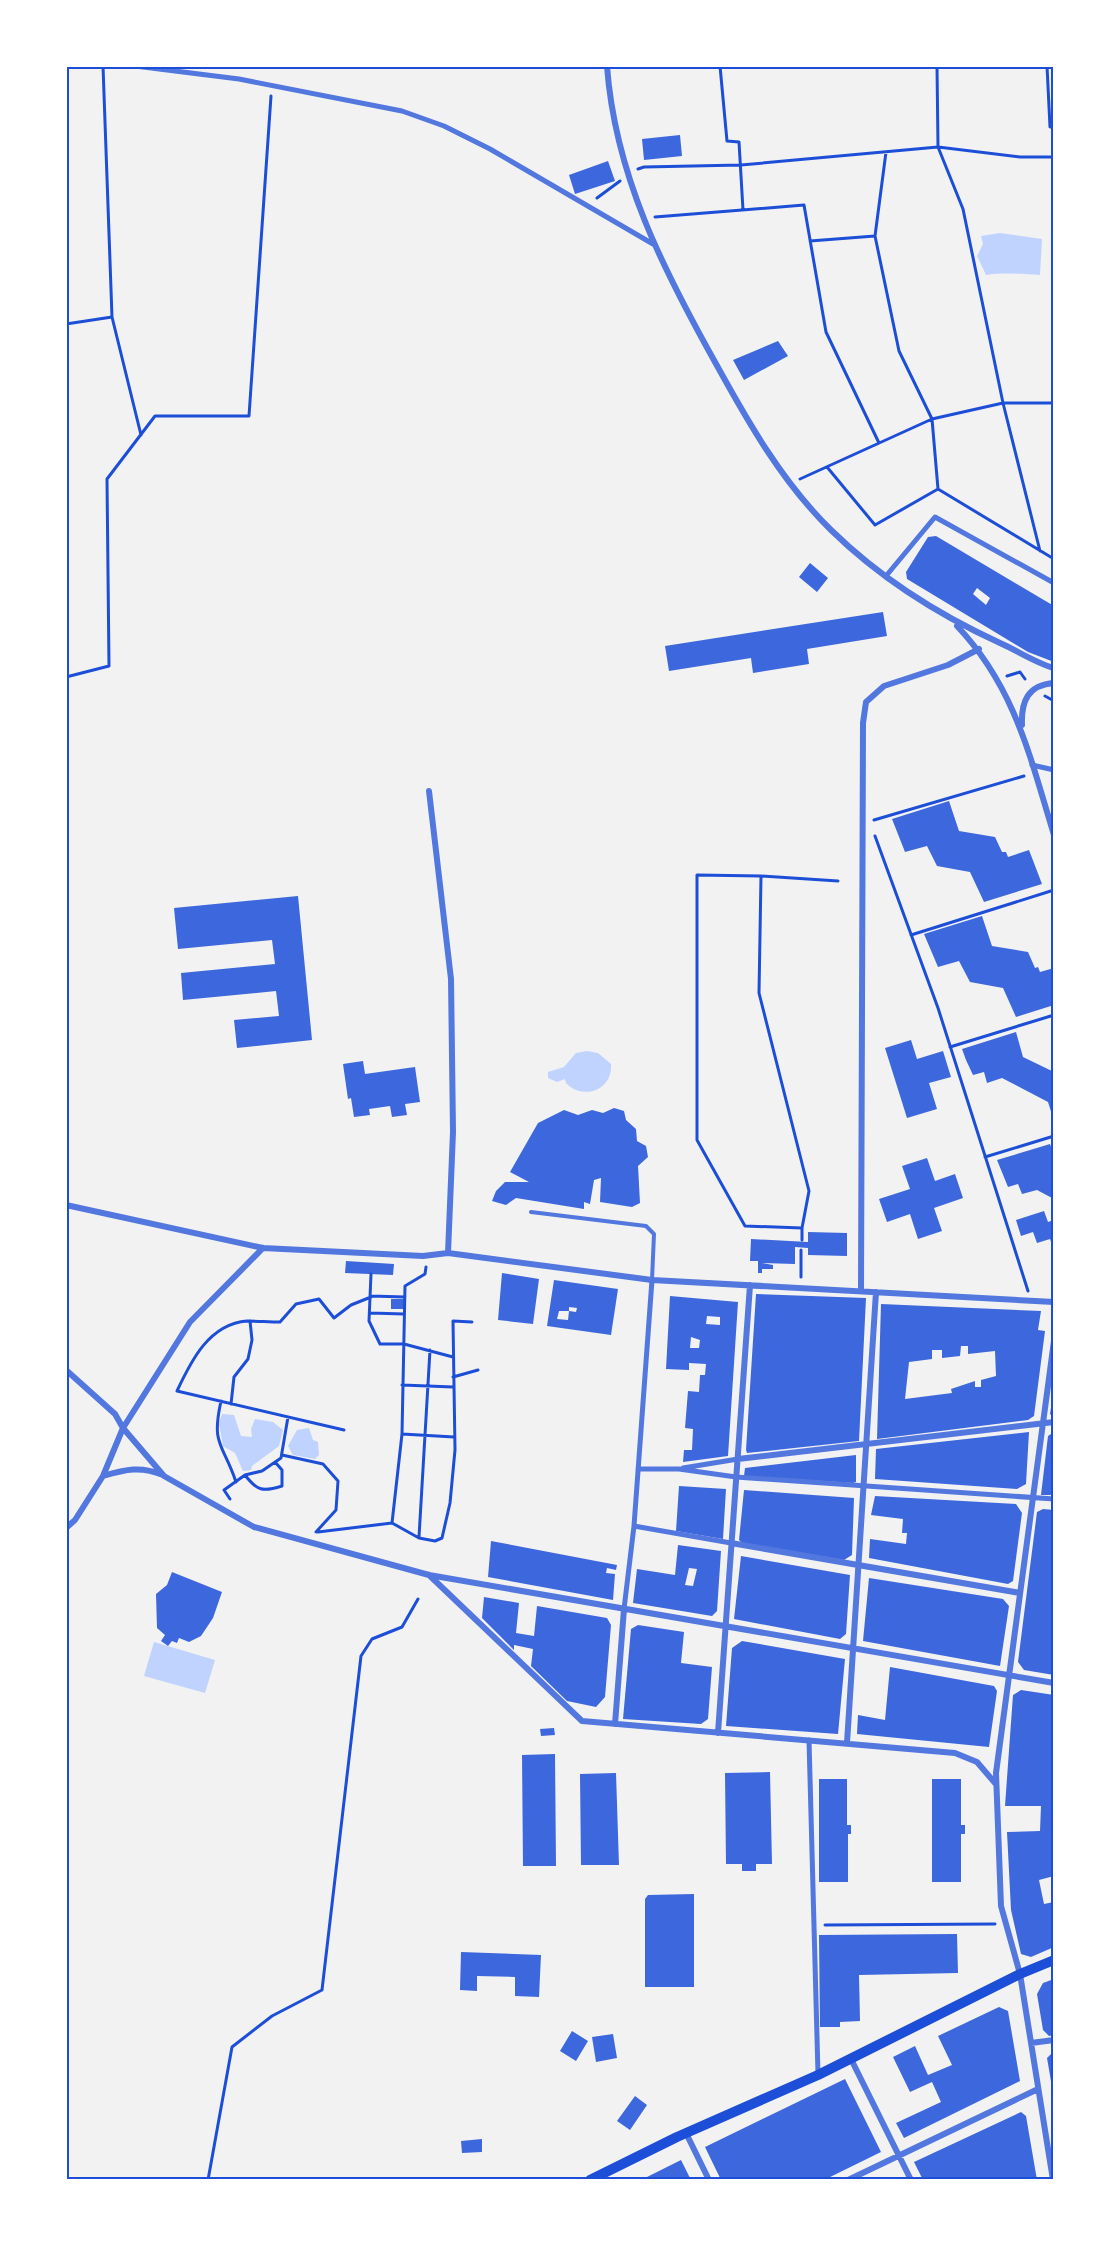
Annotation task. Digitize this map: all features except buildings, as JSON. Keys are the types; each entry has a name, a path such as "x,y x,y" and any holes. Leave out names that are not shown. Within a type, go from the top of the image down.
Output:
{"main road":[{"path":"590,2180 686,2133 818,2075 1020,1974 1054,1960"}],"street":[{"path":"135,66 272,85 402,111 444,126 490,149 653,244"},
{"path":"607,66 609,94 627,175 642,218 653,244 729,389 775,466 831,530 886,576 954,622 1054,668"},
{"path":"886,576 935,516 1054,583"},
{"path":"954,622 979,649 999,679 1022,731 1054,835"},
{"path":"861,1291 862,801 863,723 866,702 884,686 948,665 979,649"},
{"path":"1022,731 1021,711 1025,698 1033,689 1054,683"},
{"path":"1032,765 1054,770"},
{"path":"429,791 451,979 453,1132 448,1253"},
{"path":"66,1205 263,1248 426,1256 448,1253 652,1280 1054,1302"},
{"path":"66,1528 75,1520 103,1476 123,1428 190,1322 263,1248"},
{"path":"615,1724 624,1609 634,1526 652,1280"},
{"path":"718,1733 750,1286"},
{"path":"846,1743 876,1292"},
{"path":"1053,2180 1020,1974 1002,1906 997,1785 1009,1677 1054,1341"},
{"path":"66,1370 115,1414 123,1428 164,1476"},
{"path":"679,1469 738,1459 1054,1422"},
{"path":"103,1476 127,1469 146,1468 254,1527 429,1575 1054,1683"},
{"path":"638,1469 679,1469 736,1477 1054,1499"},
{"path":"634,1526 1020,1593"},
{"path":"429,1575 582,1721 955,1752 977,1762 997,1785"},
{"path":"809,1740 818,2075"},
{"path":"1031,2043 1054,2040"},
{"path":"851,2059 911,2180"},
{"path":"848,2180 1038,2090"},
{"path":"686,2133 709,2180"},
{"path":"1046,2138 1054,2136"}],"lane":[{"path":"531,1212 646,1226 654,1234 652,1280"}],"path":[{"path":"103,66 112,317 141,435"},
{"path":"720,66 727,141 739,142 743,210"},
{"path":"937,66 938,147 963,209 1003,403 1040,551 1054,559"},
{"path":"1047,66 1050,127 1054,127"},
{"path":"66,677 110,666 107,478 155,416 249,416 272,85"},
{"path":"585,205 608,192 627,175 644,167 741,165 938,147 1020,157 1054,156"},
{"path":"886,151 875,236 899,351 932,419 938,489"},
{"path":"642,218 804,205 826,332 879,443"},
{"path":"810,241 875,236"},
{"path":"66,324 112,317"},
{"path":"790,483 932,419 1003,403 1054,403"},
{"path":"1007,676 1020,672 1025,679"},
{"path":"862,801 870,821 1035,773"},
{"path":"874,831 950,1047 1031,1301"},
{"path":"802,1228 745,1226 697,1140 697,875 838,881"},
{"path":"761,876 759,993 809,1191 802,1240"},
{"path":"911,934 1054,890"},
{"path":"950,1047 1054,1015"},
{"path":"985,1157 1054,1136"},
{"path":"800,1288 801,1250"},
{"path":"392,1523 402,1434 405,1286 425,1274 426,1256"},
{"path":"371,1274 369,1321 380,1344 404,1344 453,1357"},
{"path":"344,1430 177,1390 194,1356 219,1330 250,1321 280,1322 296,1304 319,1299 334,1318 351,1305 371,1297 405,1297"},
{"path":"370,1312 404,1314"},
{"path":"231,1404 234,1377 248,1359 250,1321"},
{"path":"308,1530 316,1532 392,1523 418,1538 435,1541 442,1538 450,1503 455,1437 453,1321 472,1322"},
{"path":"418,1538 430,1350"},
{"path":"453,1377 478,1370"},
{"path":"402,1385 453,1387"},
{"path":"221,1401 216,1425 218,1446 230,1465 236,1482"},
{"path":"234,1506 225,1490 245,1475 262,1471 282,1455 288,1417"},
{"path":"402,1434 455,1437"},
{"path":"282,1455 323,1464 338,1481 336,1510 316,1532"},
{"path":"245,1475 256,1489 266,1492 282,1486 282,1470 275,1462"},
{"path":"208,2180 232,2047 272,2016 322,1990 361,1656 372,1639 402,1627 418,1599"},
{"path":"814,1925 1006,1924"}],"water":[{"path":"1000,233 1042,239 1040,275 1006,273 986,275 977,256 983,244 981,236"},
{"path":"587,1051 598,1053 611,1064 610,1073 602,1086 588,1092 580,1091 566,1083 565,1079 557,1082 548,1078 548,1072 564,1067 576,1053"},
{"path":"222,1414 234,1415 241,1436 252,1437 251,1429 255,1419 273,1422 283,1430 279,1446 252,1466 251,1470 243,1471 235,1453 223,1446 219,1423"},
{"path":"309,1428 313,1440 318,1442 319,1455 315,1459 293,1455 288,1446 297,1430"},
{"path":"154,1642 215,1660 205,1693 144,1676"}]}
